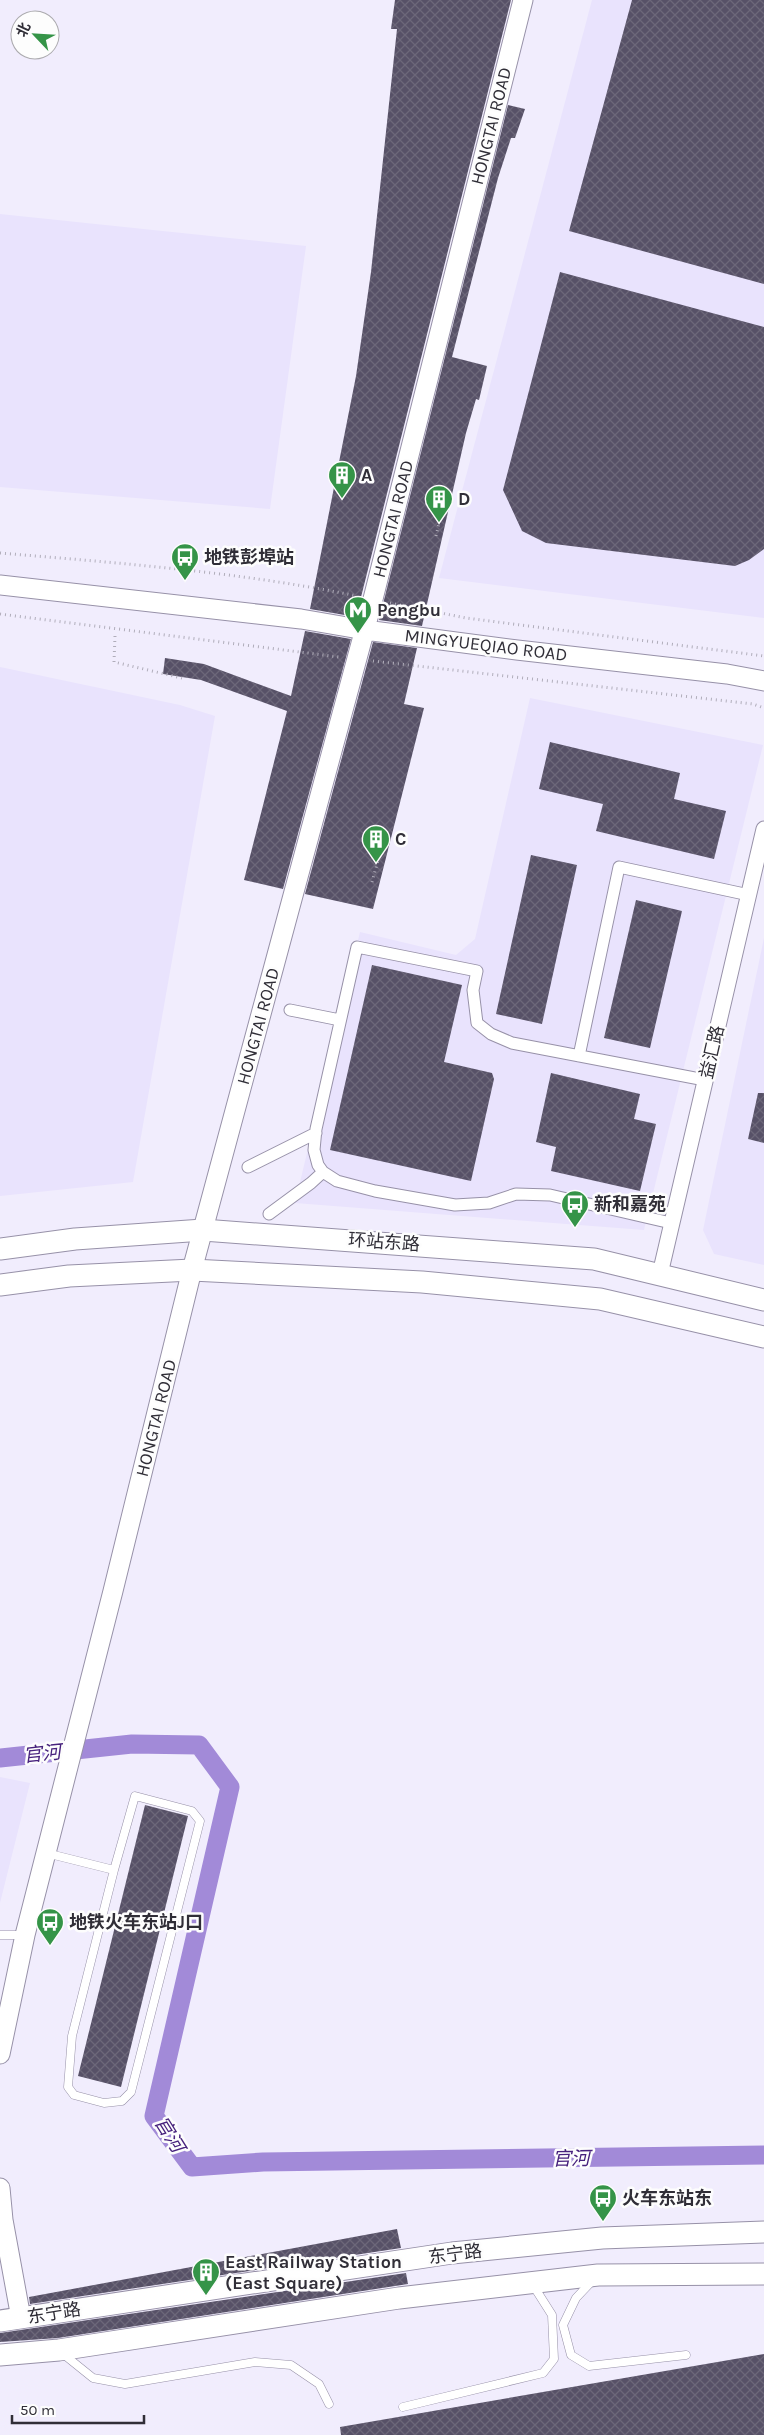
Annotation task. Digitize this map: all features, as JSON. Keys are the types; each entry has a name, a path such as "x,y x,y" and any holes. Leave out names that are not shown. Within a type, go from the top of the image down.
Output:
{"main road":[{"name":"环站东路","path":"0,1249 75,1239 203,1230 594,1259 764,1300"},
{"path":"0,1285 69,1276 192,1270 422,1282 600,1299 764,1337"},
{"name":"东宁路","path":"0,2321 452,2253 602,2238 764,2232"},
{"name":"东宁路","path":"0,2355 59,2350 399,2298 598,2275 764,2274"}],"street":[{"name":"HONGTAI ROAD","path":"0,2054 25,1935 192,1270 365,630 524,0"},
{"name":"MINGYUEQIAO ROAD","path":"0,585 301,619 365,630 727,674 764,681"},
{"name":"益汇路","path":"660,1274 764,829"},
{"path":"579,1056 619,867 749,895"},
{"path":"671,1223 550,1195 516,1194 489,1203 455,1205 337,1181 323,1172 318,1165 314,1150 316,1133 357,947 477,972 473,990 477,1023 490,1034 512,1043 705,1080"},
{"path":"290,1010 340,1020"},
{"path":"248,1167 316,1133"},
{"path":"269,1214 312,1183 323,1172"},
{"path":"0,2188 3,2220 22,2318"}],"lane":[{"path":"136,1796 192,1811 200,1821 131,2092 122,2101 104,2103 74,2094 68,2087 68,2067 72,2036 114,1870 136,1796"},
{"path":"46,1853 114,1870"},
{"path":"0,1935 25,1935"},
{"path":"598,2275 576,2298 563,2325 571,2355 588,2366 686,2355"},
{"path":"403,2407 543,2373 554,2359 552,2315 532,2284"},
{"path":"59,2350 93,2378 125,2384 254,2362 291,2365 319,2384 329,2404"}],"path":[{"path":"436,536 443,506"},
{"path":"0,614 197,637 357,660 753,704 764,708"},
{"path":"115,636 114,662 186,679"},
{"path":"372,882 381,850"}],"shaded area":[{"path":"592,0 764,0 764,618 439,578"},
{"path":"0,214 306,246 270,509 0,487"},
{"path":"0,667 180,705 215,716 133,1182 0,1196"},
{"path":"530,698 763,745 644,1230 295,1203 360,932 456,955 475,939"},
{"path":"764,938 764,1265 714,1254 703,1230"},
{"path":"0,1777 30,1783 0,1903"}],"building":[{"path":"395,0 511,0 356,617 310,609 356,376 371,272 397,29 391,29"},
{"path":"632,0 764,0 764,284 569,231"},
{"path":"508,105 525,109 515,138 511,138 498,178 452,357 487,366 479,400 476,399 466,433 422,626 379,620"},
{"path":"560,272 764,327 764,549 749,560 735,566 546,543 522,531 503,490"},
{"path":"305,631 351,639 283,889 244,880 287,711 201,680 163,674 165,658 204,664 291,696"},
{"path":"373,642 417,648 404,704 424,708 373,909 305,894"},
{"path":"550,742 680,773 674,799 726,811 714,859 596,831 603,804 539,789"},
{"path":"531,855 577,865 542,1024 496,1014"},
{"path":"636,900 682,911 650,1048 604,1038"},
{"path":"372,965 462,985 444,1062 492,1073 494,1079 471,1181 330,1150"},
{"path":"551,1073 640,1094 634,1119 656,1124 640,1191 551,1171 556,1147 536,1142"},
{"path":"758,1093 764,1093 764,1143 748,1139"},
{"path":"145,1805 188,1816 121,2087 78,2076"},
{"path":"397,2229 401,2248 30,2304 29,2297"},
{"path":"406,2273 408,2284 58,2338 0,2342 0,2333"},
{"path":"764,2354 764,2435 341,2435 340,2427"}],"waterway":[{"name":"官河","path":"0,1758 132,1744 199,1745 230,1787 154,2116 192,2167 263,2162 764,2155"}],"place":[{"name":"A","path":"342,499"},
{"name":"D","path":"439,523"},
{"name":"地铁彭埠站","path":"185,581"},
{"name":"Pengbu","path":"358,634"},
{"name":"C","path":"376,863"},
{"name":"新和嘉苑","path":"575,1228"},
{"name":"地铁火车东站J口","path":"50,1946"},
{"name":"火车东站东","path":"603,2222"},
{"name":"East Railway Station (East Square)","path":"206,2296"}]}
